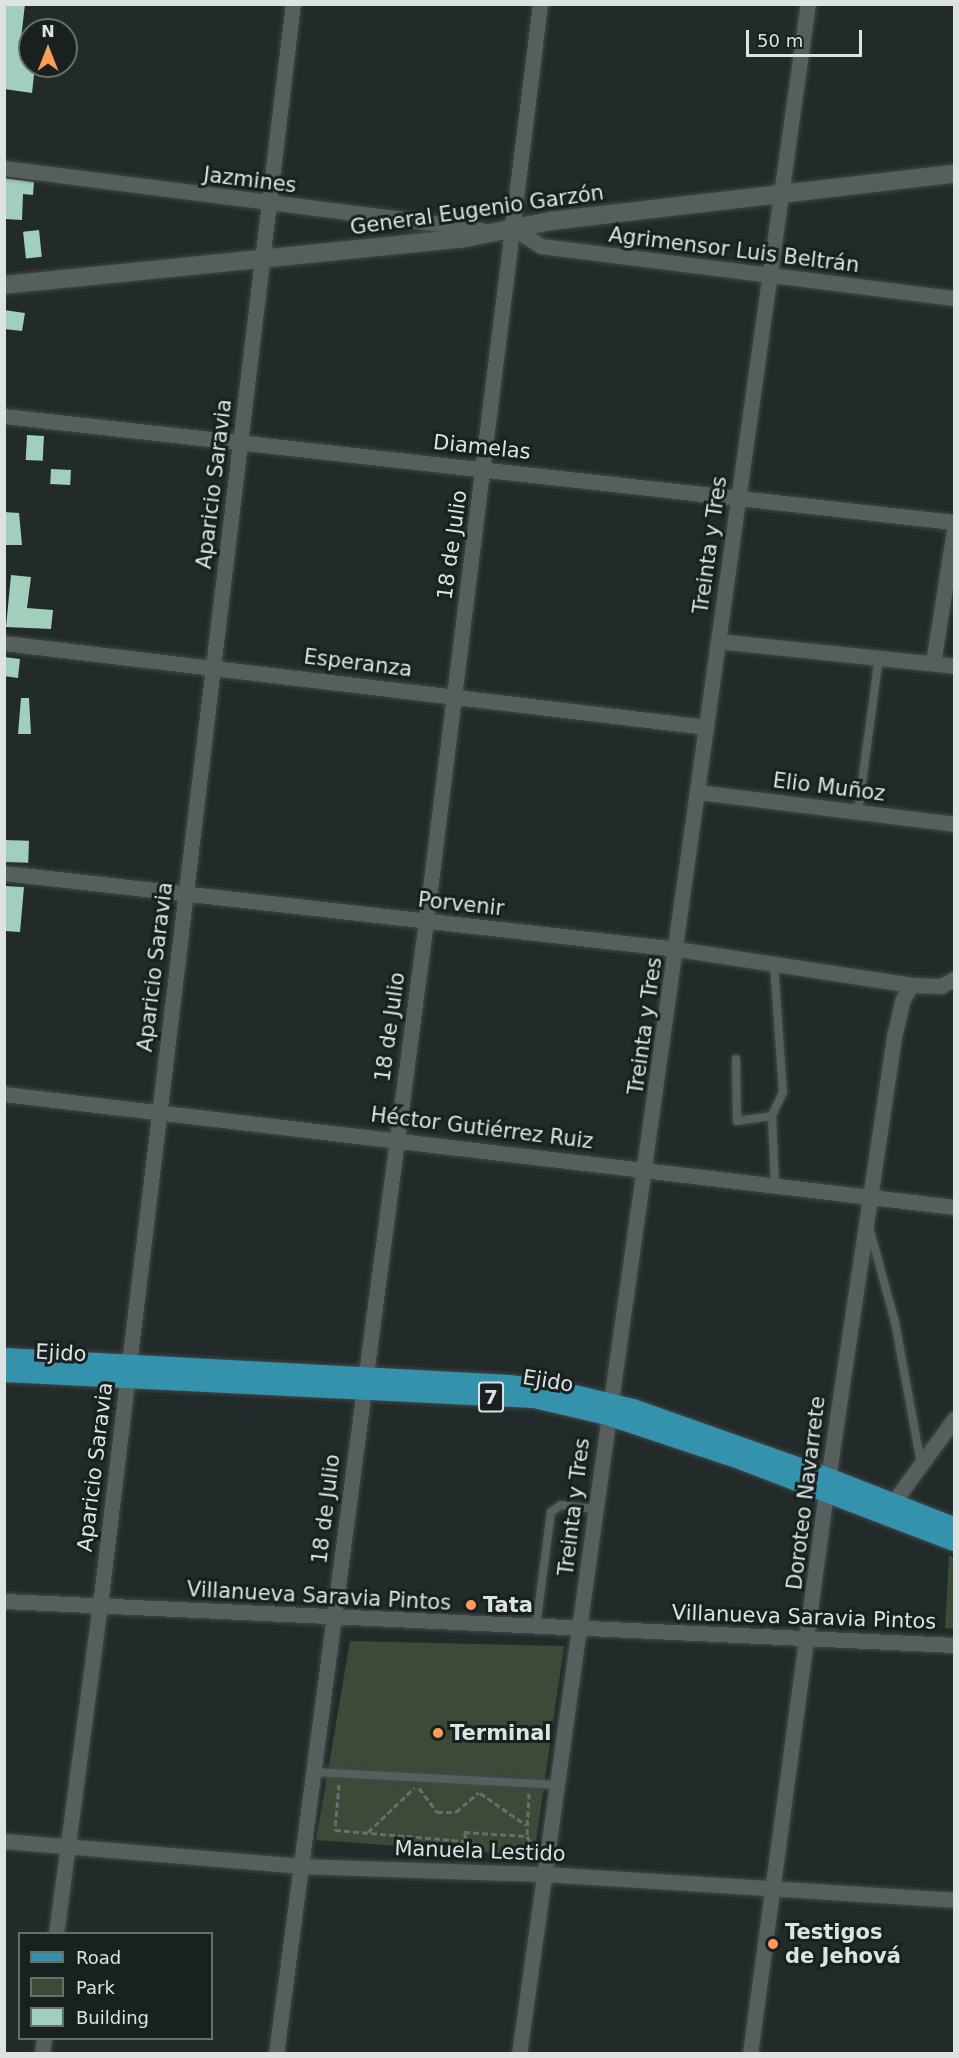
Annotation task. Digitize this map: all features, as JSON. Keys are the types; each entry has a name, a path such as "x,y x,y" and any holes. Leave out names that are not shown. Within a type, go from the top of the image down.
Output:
{"main road":[{"name":"Ejido","path":"4,1357 128,1371 362,1384 608,1409 889,1507 954,1526"},
{"name":"Ejido","path":"4,1373 128,1371"},
{"name":"Ejido","path":"889,1507 954,1542"}],"street":[{"name":"Aparicio Saravia","path":"56,1932 100,1605 293,4"},
{"name":"18 de Julio","path":"276,2054 299,1866 334,1617 362,1384 426,921 540,4"},
{"name":"Treinta y Tres","path":"519,2054 608,1409 678,949 706,727 808,4"},
{"name":"Jazmines","path":"4,168 268,204 474,228 489,233"},
{"name":"General Eugenio Garzón","path":"4,285 262,261 489,233 783,191 954,174"},
{"name":"Agrimensor Luis Beltrán","path":"513,228 541,246 771,277 954,298"},
{"name":"Diamelas","path":"4,416 954,522"},
{"path":"933,663 954,531"},
{"path":"718,640 954,666"},
{"name":"Esperanza","path":"4,643 706,727"},
{"name":"Elio Muñoz","path":"698,792 954,824"},
{"name":"Porvenir","path":"4,873 678,949 911,985"},
{"path":"911,985 941,986 954,979"},
{"name":"Doroteo Navarrete","path":"750,2054 771,1889 809,1635 827,1484 866,1219 894,1037 902,1001 911,985"},
{"name":"Héctor Gutiérrez Ruiz","path":"4,1094 646,1168 954,1207"},
{"path":"889,1507 954,1419"},
{"name":"Villanueva Saravia Pintos","path":"4,1601 579,1630 809,1635 954,1644"},
{"name":"Manuela Lestido","path":"4,1841 299,1866 544,1874 954,1900"}],"lane":[{"path":"858,812 879,657"},
{"path":"774,964 783,1092 772,1116 775,1184"},
{"path":"736,1059 737,1121 772,1116"},
{"path":"866,1219 895,1322 921,1466"},
{"path":"536,1628 551,1512 561,1505 595,1509"},
{"path":"312,1772 557,1785"}],"path":[{"path":"339,1774 335,1830 464,1841"},
{"path":"471,1861 464,1841 464,1832 527,1836 529,1784"},
{"path":"368,1832 416,1785 428,1786"},
{"path":"416,1785 437,1812 456,1812 479,1792"},
{"path":"474,1788 527,1825"}],"green space":[{"path":"949,1555 954,1558 954,1629 945,1628"},
{"path":"350,1641 564,1646 534,1856 316,1840"}],"building":[{"path":"4,4 25,4 23,18 18,18 18,78 34,78 32,93 4,89"},
{"path":"4,178 34,182 33,195 23,194 22,220 4,219"},
{"path":"39,230 42,257 26,259 23,232"},
{"path":"4,310 25,313 22,331 4,329"},
{"path":"27,435 44,436 43,461 26,460"},
{"path":"51,469 71,470 70,485 50,484"},
{"path":"4,512 19,513 22,545 4,545"},
{"path":"11,575 31,577 27,608 53,610 51,629 6,627"},
{"path":"4,657 20,659 18,678 4,676"},
{"path":"21,698 29,698 31,734 18,734"},
{"path":"4,840 29,841 28,863 4,862"},
{"path":"5,886 24,887 20,932 4,931"}],"place":[{"name":"Tata","path":"471,1605"},
{"name":"Terminal","path":"438,1733"},
{"name":"Testigos de Jehová","path":"773,1944"}]}
